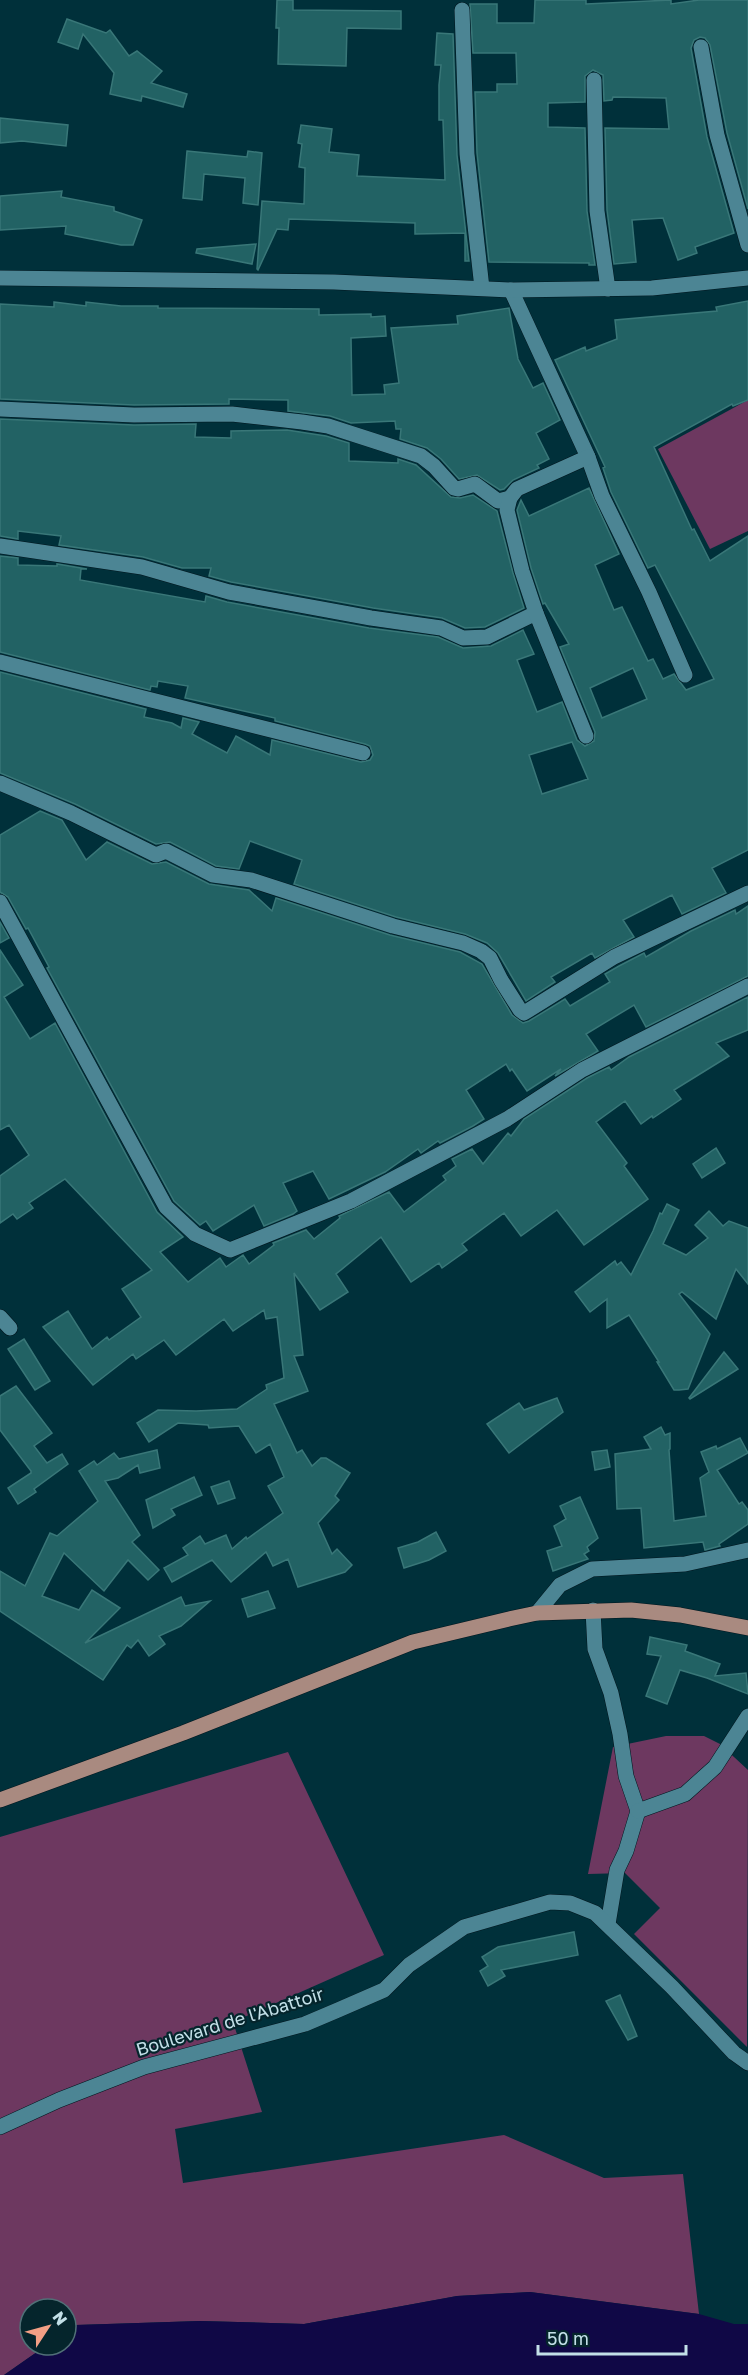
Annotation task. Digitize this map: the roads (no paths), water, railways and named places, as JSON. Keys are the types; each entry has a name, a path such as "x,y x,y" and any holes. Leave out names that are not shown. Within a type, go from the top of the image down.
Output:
{"main road":[{"path":"0,1800 183,1732 413,1642 537,1613 631,1610 680,1615 748,1628"}],"street":[{"path":"462,10 467,154 482,288"},
{"path":"701,47 717,135 748,245"},
{"path":"594,80 597,211 608,289"},
{"path":"0,278 334,282 511,290 652,288 748,278"},
{"path":"511,290 588,458 602,496 649,592 685,675"},
{"path":"0,409 134,415 232,414 328,426 421,456 434,466 454,488 475,484 498,501 510,498"},
{"path":"586,736 536,613 522,571 507,510 510,498 517,489 588,458"},
{"path":"0,546 142,567 229,592 371,618 441,627 463,639 487,637 536,613"},
{"path":"0,662 363,753"},
{"path":"0,783 71,813 156,855 166,851 213,875 250,880 393,926 456,941 481,951 490,958 501,980 524,1013 614,957 748,892"},
{"path":"0,902 166,1208 195,1234 230,1251 351,1201 507,1119 582,1070 748,986"},
{"path":"537,1613 560,1585 592,1569 686,1564 748,1550"},
{"path":"593,1610 594,1648 611,1693 626,1776 638,1811 626,1851 617,1870 608,1924"},
{"path":"638,1811 685,1794 715,1767 748,1716"},
{"name":"Boulevard de l'Abattoir","path":"0,2127 59,2100 144,2067 305,2024 384,1990 409,1965 464,1927 550,1902 570,1903 595,1913 672,1987 734,2053 748,2063"}]}
